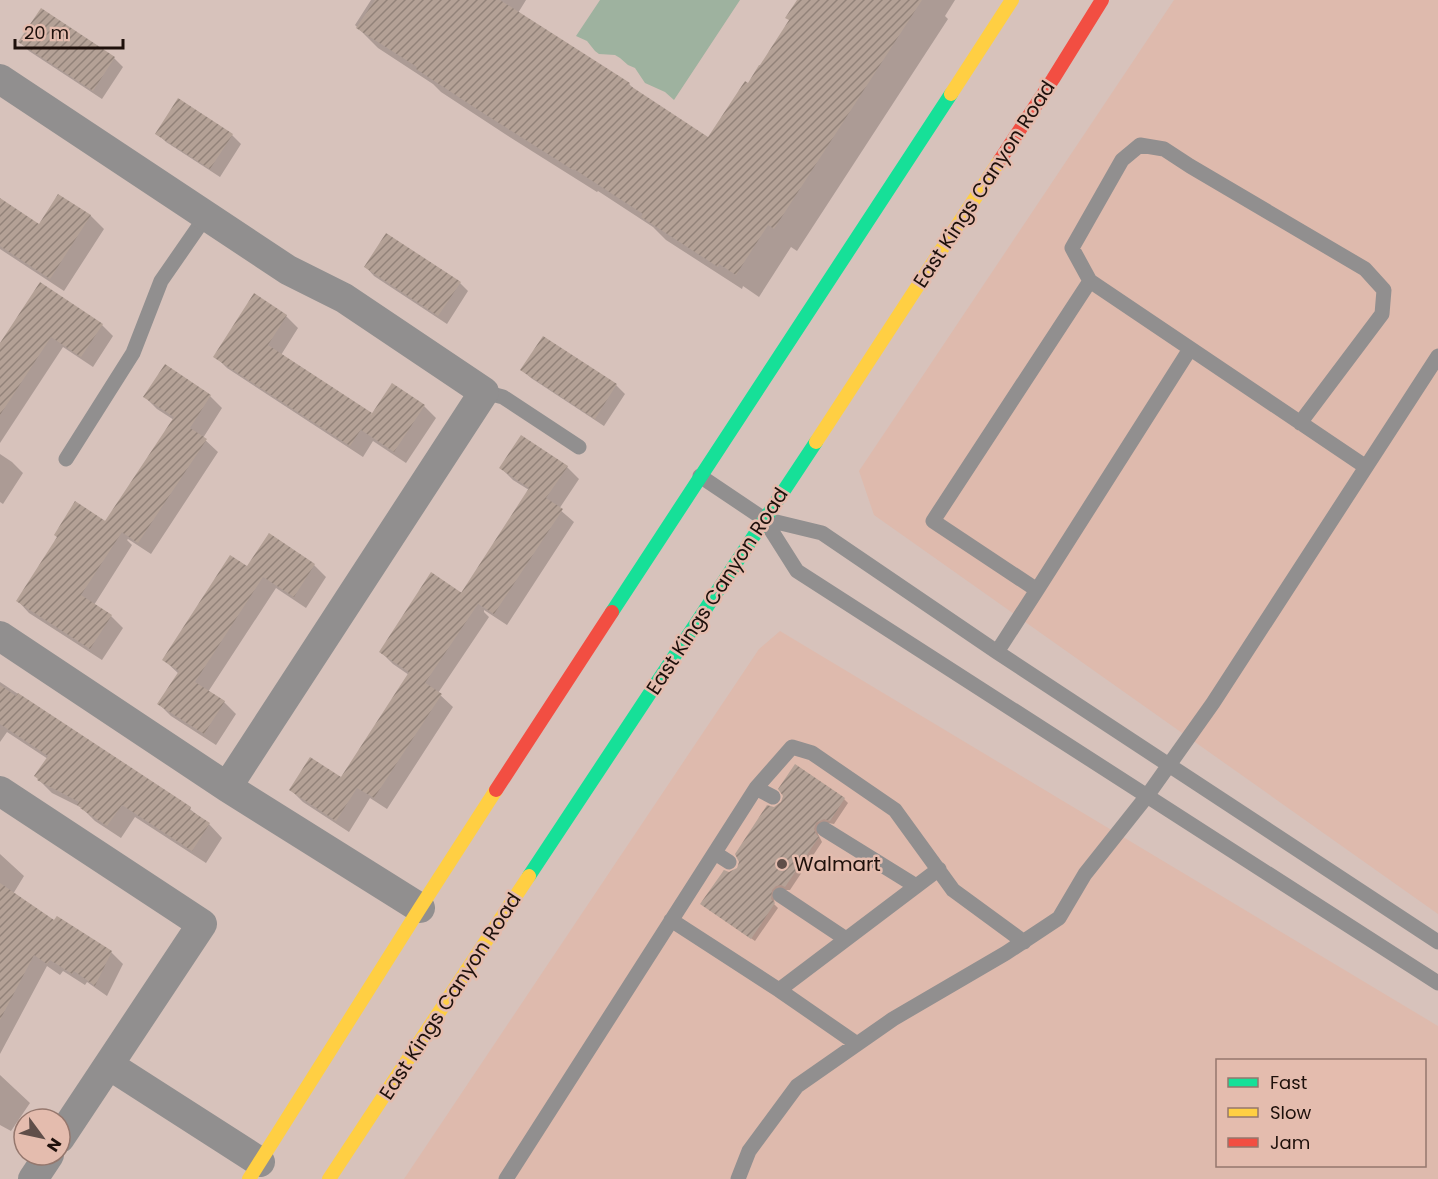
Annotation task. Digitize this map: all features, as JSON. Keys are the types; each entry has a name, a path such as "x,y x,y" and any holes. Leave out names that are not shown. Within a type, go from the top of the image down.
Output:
{"main road":[{"path":"255,1171 420,908 1012,0"},
{"name":"East Kings Canyon Road","path":"329,1179 1053,79 1102,0"}],"street":[{"path":"0,79 288,270 344,298 484,392 227,786"},
{"path":"0,636 227,786 420,908"},
{"path":"0,791 202,924 72,1120"},
{"path":"109,1065 255,1171"}],"lane":[{"path":"1299,423 1382,314 1384,290 1365,269 1164,149 1140,145 1122,160 1071,248 1090,281 1299,423 1366,467"},
{"path":"66,459 133,353 161,281 206,216"},
{"path":"1037,590 933,521 1090,281"},
{"path":"997,652 1190,349"},
{"path":"738,1179 749,1151 797,1086 893,1019 1024,942 1059,918 1085,874 1147,796 1213,703 1438,356"},
{"path":"484,392 503,397 579,447"},
{"path":"700,476 764,519 822,533 997,652 1438,942"},
{"path":"764,519 797,571 1438,984"},
{"path":"506,1179 756,788 792,747 812,753 895,810 953,890 1024,942"},
{"path":"756,788 773,797"},
{"path":"824,829 916,886"},
{"path":"714,853 729,862"},
{"path":"779,990 939,869"},
{"path":"780,895 846,939"},
{"path":"671,920 857,1044"}],"shaded area":[{"path":"1174,0 1438,0 1438,914 874,515 859,471"},
{"path":"780,631 1438,1026 1438,1179 404,1179 759,649"}],"green space":[{"path":"600,0 740,0 674,100 665,92 645,83 635,68 620,58 615,55 599,54 587,41 576,36"}],"building":[{"path":"375,0 500,0 630,83 629,85 708,137 745,81 748,83 760,65 789,20 785,18 797,0 922,0 774,229 768,225 736,275 719,264 718,267 641,217 643,214 480,111 356,28"},
{"path":"41,8 115,57 93,91 18,42"},
{"path":"178,98 233,134 210,169 155,134"},
{"path":"58,194 91,215 50,279 0,246 0,198 39,224"},
{"path":"386,233 461,282 438,316 364,267"},
{"path":"40,282 103,324 81,357 51,337 0,415 0,343"},
{"path":"254,293 287,315 268,345 372,413 350,446 213,357"},
{"path":"543,336 617,384 595,419 520,370"},
{"path":"165,364 211,395 190,428 207,439 138,543 105,521 174,417 143,397"},
{"path":"392,383 425,405 394,452 361,430"},
{"path":"521,435 568,466 546,498 563,509 494,614 461,593 529,488 499,468"},
{"path":"75,501 122,532 81,595 112,615 90,649 16,601 57,537 54,535"},
{"path":"269,533 315,564 294,597 263,577 195,682 225,701 204,734 157,704 179,671 162,660 230,555 247,566"},
{"path":"431,572 478,604 425,683 379,652"},
{"path":"409,672 442,694 374,798 357,788 336,821 289,790 310,757 341,777"},
{"path":"0,685 16,696 18,693 191,807 190,810 210,823 192,851 122,805 107,826 80,808 77,805 79,802 37,780 34,776 48,756 0,724"},
{"path":"795,764 845,798 830,821 824,819 816,823 814,829 819,837 785,887 776,886 772,890 771,899 775,903 751,939 700,904 724,870 729,872 737,868 739,862 735,854 767,805 774,807 781,802 783,796 778,789"},
{"path":"0,883 54,920 57,916 112,951 95,986 74,971 72,974 50,960 47,964 34,955 0,1020"}],"traffic: fast":[{"path":"612,612 951,94"},
{"path":"529,876 816,442"}],"traffic: slow":[{"path":"951,94 1012,0"},
{"path":"816,442 1000,160"},
{"path":"249,1179 496,790"},
{"path":"329,1179 529,876"}],"traffic: jam":[{"path":"1000,160 1102,0"},
{"path":"496,790 612,612"}],"place":[{"name":"Walmart","path":"782,864"}]}
